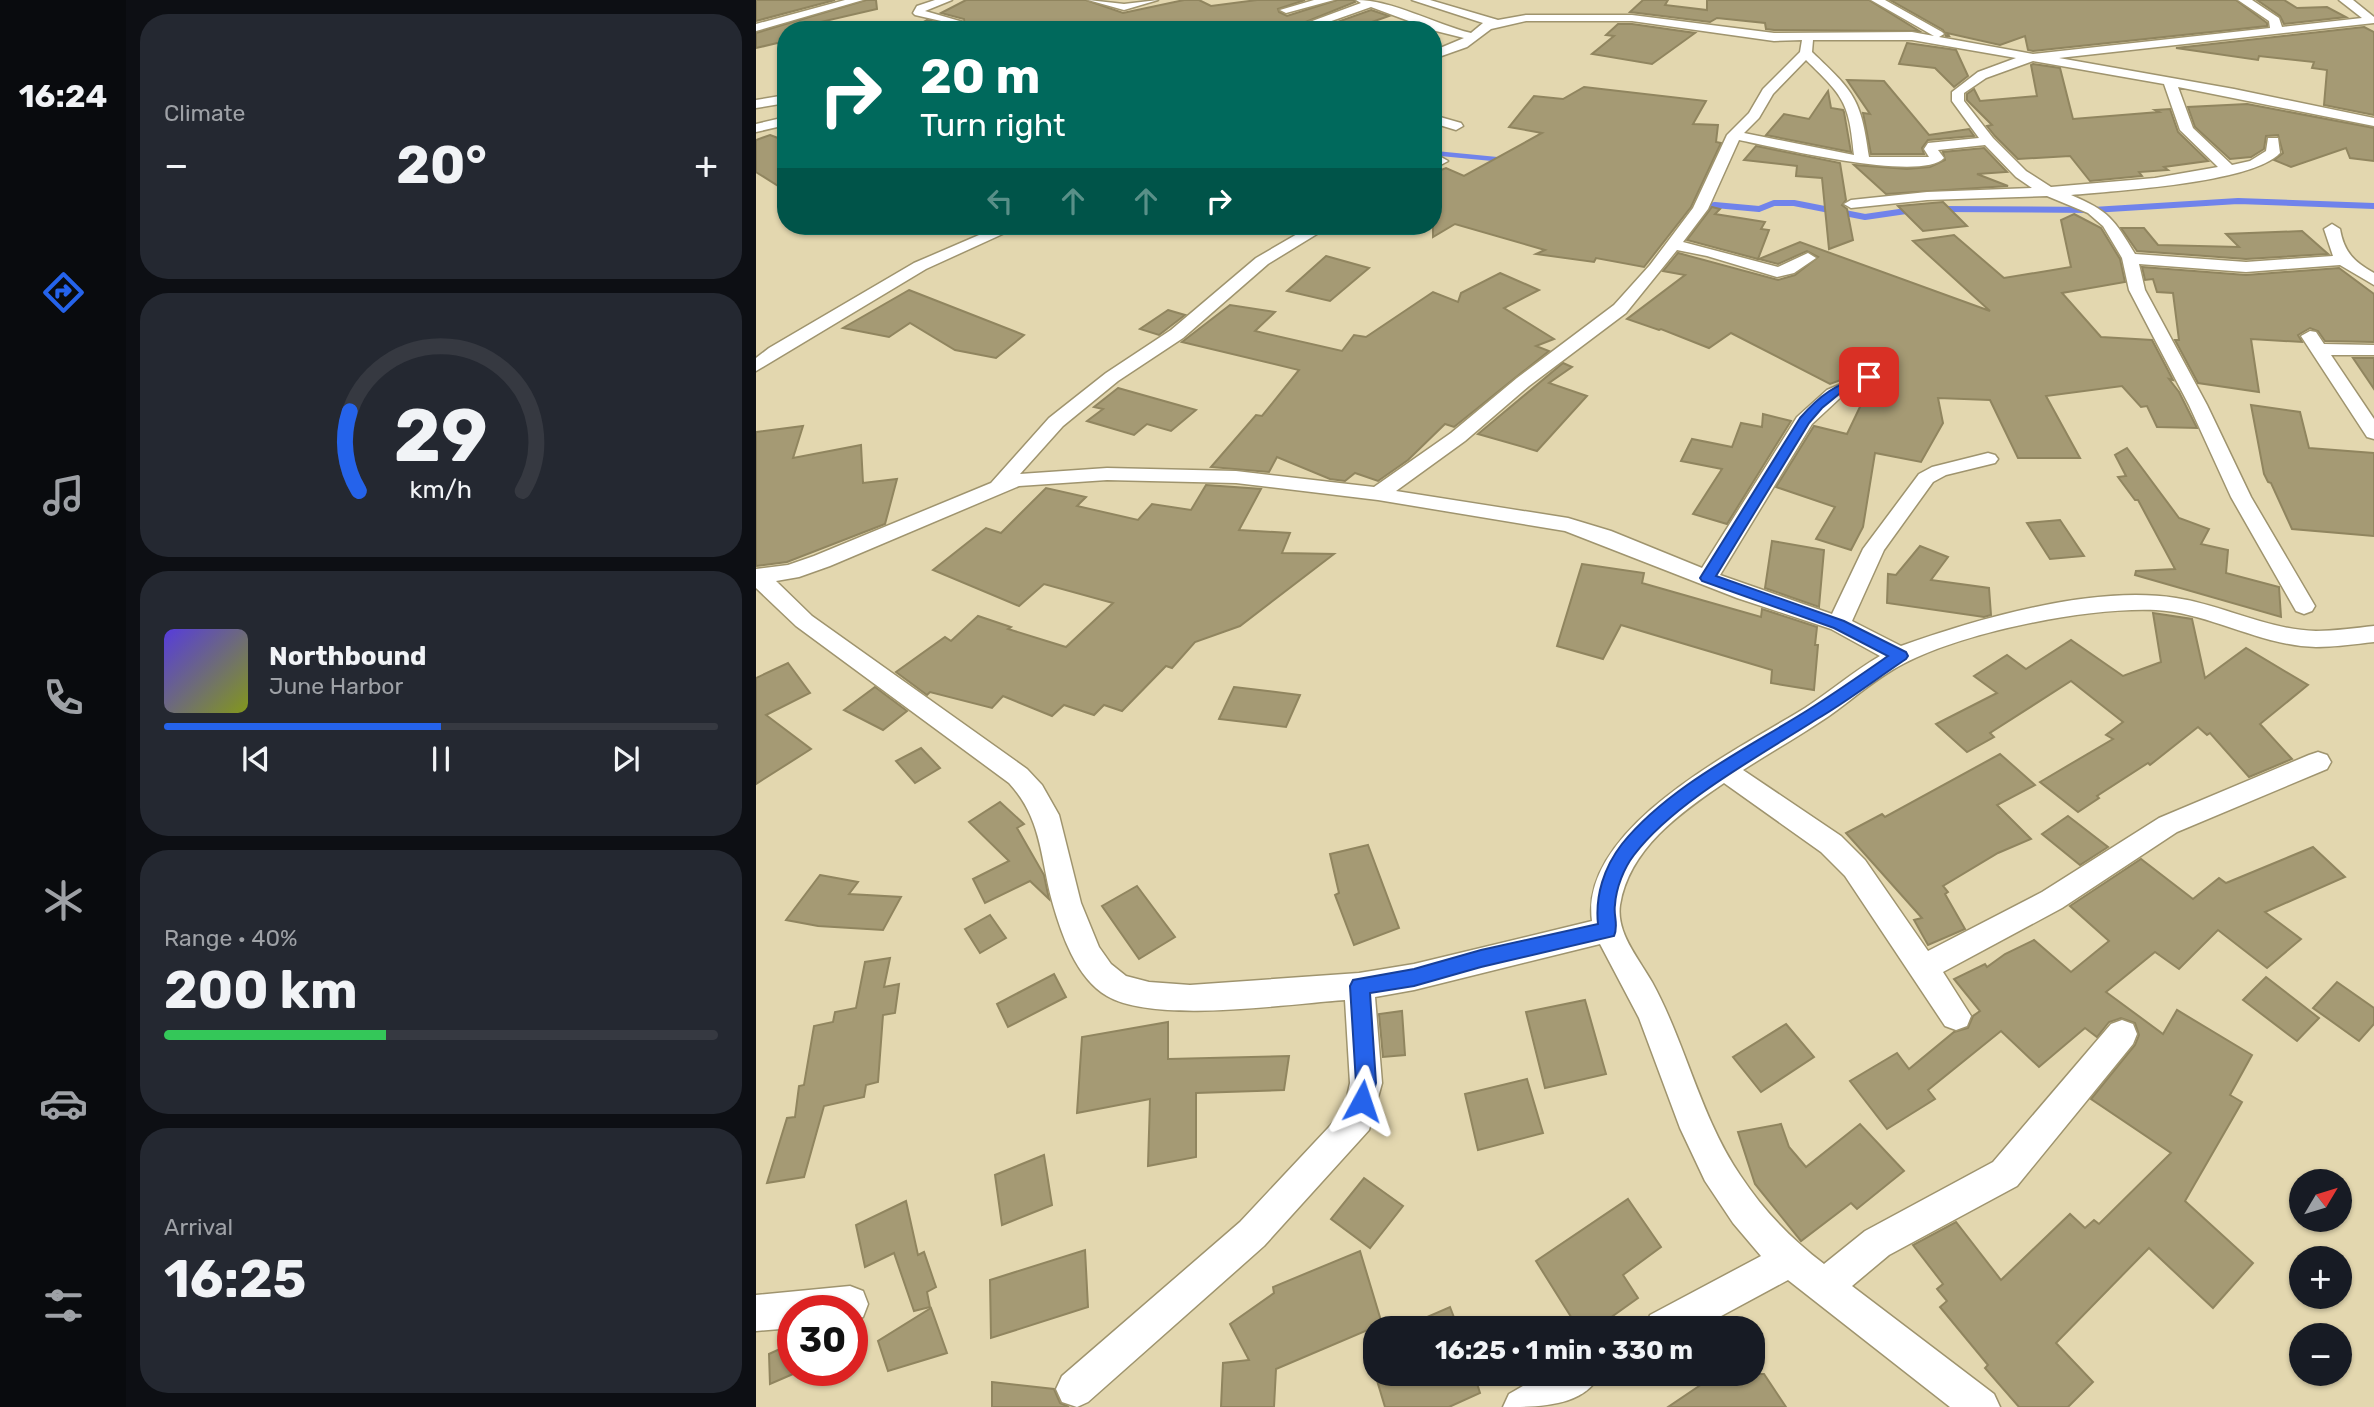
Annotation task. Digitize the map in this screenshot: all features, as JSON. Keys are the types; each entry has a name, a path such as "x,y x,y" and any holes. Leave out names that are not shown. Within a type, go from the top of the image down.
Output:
{"street":[{"path":"781,21 857,0"},
{"path":"944,21 919,13 921,8 946,0"},
{"path":"1094,0 1124,7 1152,0"},
{"path":"1286,10 1328,0"},
{"path":"1418,0 1497,22 1526,18 1617,18 1807,45 1886,35 1951,41 2028,58 2234,93 2374,122"},
{"path":"1877,0 1951,41"},
{"path":"2244,0 2275,20 2276,29"},
{"path":"2345,0 2372,20"},
{"path":"1317,21 1366,2 1418,21"},
{"path":"1442,51 1475,37 1506,15 1536,4"},
{"path":"2304,606 2241,497 2198,405 2137,290 2130,258 2102,216 2047,191 2021,174 1988,141 1958,101 1958,92 1982,75 2028,58 2372,20"},
{"path":"756,28 777,22"},
{"path":"1442,29 1475,37"},
{"path":"1378,494 1458,437 1522,382 1620,309 1700,209 1734,135 1755,114 1768,92 1807,45"},
{"path":"1807,45 1844,90 1857,118 1862,161"},
{"path":"2171,83 2187,130 2229,170"},
{"path":"756,103 777,100"},
{"path":"1442,122 1456,126"},
{"path":"756,128 777,123"},
{"path":"1734,135 1862,161 1932,161 1937,158 1931,149 1933,146 1988,141"},
{"path":"1851,204 1910,197 2047,191 2155,182 2255,164 2273,153 2273,141"},
{"path":"2332,229 2333,246 2344,260 2374,280"},
{"path":"756,366 920,266 991,235"},
{"path":"1000,484 1056,422 1112,377 1177,334 1262,261 1307,235"},
{"path":"1673,245 1710,252 1777,272 1788,270 1808,258"},
{"path":"2130,258 2272,267 2344,260"},
{"path":"2374,350 2314,342 2374,433"},
{"path":"1707,578 1804,421 1817,405 1840,387 1869,377"},
{"path":"1839,624 1874,549 1926,478 1939,471 1988,459"},
{"path":"756,576 791,572 822,561 1000,484 1030,477 1171,474 1236,477 1378,494 1568,525 1839,624 1900,656"},
{"path":"756,576 804,621 1018,776 1033,792 1046,815 1066,902 1076,931 1087,954 1101,973 1118,987 1149,996 1190,998 1359,986 1414,977 1481,958 1608,930"},
{"path":"1981,1407 1790,1260 1763,1235 1742,1207 1708,1154 1666,1044 1642,992 1608,930 1605,905 1613,875 1628,850 1663,814 1723,769 1815,713 1900,656 2063,610 2137,603 2183,608 2302,638 2374,634"},
{"path":"1922,968 2052,900 2168,825 2318,762"},
{"path":"1723,769 1831,844 1855,868 1956,1017"},
{"path":"1075,1389 1252,1234 1358,1119 1366,1083 1359,986"},
{"path":"1824,1286 1877,1243 2004,1174 2122,1034"},
{"path":"1685,1316 1790,1260"},
{"path":"756,1312 777,1310"},
{"path":"1522,1407 1560,1386"}],"building":[{"path":"756,0 835,0 756,21"},
{"path":"866,0 876,0 877,9 825,21 796,21"},
{"path":"966,0 1086,0 1123,13 1184,0 1199,0 1211,6 1257,0 1305,0 1278,9 1287,16 1337,0 1355,2 1308,21 964,21 941,13"},
{"path":"1643,0 1668,0 1665,5 1707,10 1707,0 1869,0 1919,31 1774,30 1766,29 1765,23 1717,18 1710,22 1630,12"},
{"path":"1890,0 2236,0 2267,23 2267,26 2033,51 2028,50 2025,36 2000,45 1947,33 1949,36 1946,36 1943,30"},
{"path":"2257,0 2284,0 2297,8 2327,7 2346,17 2284,24 2280,16"},
{"path":"1371,10 1389,16 1375,21 1340,21"},
{"path":"1618,24 1695,33 1652,64 1592,54 1614,36 1606,35"},
{"path":"777,27 777,43 756,48 756,33"},
{"path":"2364,27 2374,32 2374,115 2324,105 2327,70 2312,68 2314,62 2259,56 2258,60 2176,48"},
{"path":"1907,43 1956,50 1968,76 1954,87 1935,68 1899,64"},
{"path":"2031,65 2060,68 2073,119 2170,109 2178,132 2208,161 2164,167 2168,170 2139,172 2142,176 2090,181 2070,156 2018,159 1987,126 1992,125 1967,100 1967,94 1974,89 1980,101 2037,96"},
{"path":"1847,80 1884,81 1929,135 1969,129 1974,136 1928,140 1922,148 1924,154 1871,154 1863,113 1870,114"},
{"path":"1584,87 1706,101 1693,124 1718,125 1716,142 1721,143 1691,207 1644,267 1596,258 1594,262 1536,254 1545,250 1455,224 1442,232 1442,170 1446,168 1464,176 1542,133 1509,127 1534,96 1563,99"},
{"path":"1828,91 1831,108 1844,112 1851,152 1766,135 1784,114 1809,119"},
{"path":"2247,104 2374,128 2374,161 2350,158 2346,148 2291,167 2274,160 2283,153 2278,135 2266,136 2264,149 2251,157 2230,159 2195,127 2188,107"},
{"path":"770,135 777,138 777,185 756,172 756,140"},
{"path":"1756,146 1840,163 1846,200 1842,205 1847,209 1853,240 1829,249 1822,178 1796,176 1797,166 1744,160"},
{"path":"1984,148 2007,172 1977,174 2008,186 1886,194 1854,165 1907,169 1930,167 1945,160 1943,152"},
{"path":"1943,202 1967,226 1923,231 1898,206"},
{"path":"1712,207 1720,209 1715,214 1765,222 1761,229 1769,230 1758,259 1687,240"},
{"path":"2074,214 2101,228 2120,259 2125,282 2062,293 2101,337 2152,340 2173,380 2169,379 2179,392 2197,428 2157,427 2147,406 2141,407 2122,386 2046,396 2080,458 2018,458 1990,400 1938,398 1943,423 1921,462 1875,453 1863,527 1851,550 1816,539 1835,507 1776,487 1814,426 1847,434 1870,386 1880,379 1879,375 1868,370 1830,384 1731,333 1709,348 1627,319 1685,275 1663,271 1678,253 1778,280 1795,275 1818,257 1807,251 1778,264 1759,259 1800,242 1990,311 1913,241 1954,235 2004,278 2071,267 2061,220"},
{"path":"2121,228 2144,228 2158,245 2239,247 2226,234 2302,231 2328,254 2246,259 2137,251"},
{"path":"1326,256 1369,268 1330,301 1287,291"},
{"path":"2142,267 2246,275 2339,268 2374,294 2374,342 2325,341 2318,331 2310,328 2298,335 2302,342 2251,339 2259,392 2198,383 2175,340 2179,340 2173,293 2157,292 2153,279 2145,280"},
{"path":"1500,273 1539,290 1504,308 1554,339 1536,346 1549,351 1454,427 1445,424 1408,460 1378,481 1355,473 1345,481 1330,479 1277,457 1269,472 1211,467 1256,415 1262,416 1299,370 1182,342 1230,305 1275,312 1255,331 1342,351 1354,335 1366,337 1433,292 1458,302 1461,293"},
{"path":"909,290 1024,335 996,358 955,350 910,323 889,337 843,328"},
{"path":"1168,310 1185,315 1159,335 1140,329"},
{"path":"2353,358 2374,358 2374,389"},
{"path":"1563,363 1572,367 1549,383 1587,396 1537,451 1478,434"},
{"path":"1118,388 1196,410 1171,431 1147,424 1134,435 1087,421 1103,409 1094,407"},
{"path":"2251,405 2300,412 2309,448 2374,453 2374,536 2292,529 2271,483 2264,474"},
{"path":"1763,414 1791,421 1727,524 1693,514 1722,469 1681,461 1692,439 1732,447 1741,423 1762,427"},
{"path":"803,426 793,458 861,445 863,483 897,479 885,524 787,562 756,566 756,432"},
{"path":"2127,448 2179,518 2209,529 2201,544 2228,550 2226,573 2279,587 2281,617 2135,575 2136,571 2175,569 2138,500 2135,500 2118,477 2126,476 2115,455"},
{"path":"1206,485 1261,489 1239,530 1290,533 1282,553 1334,554 1240,626 1195,642 1172,668 1166,666 1122,711 1104,705 1094,715 1064,705 1052,716 1003,696 992,708 930,692 927,695 896,672 945,637 951,641 978,616 1011,627 1008,629 1066,647 1113,603 1044,584 1019,606 933,570 986,528 1001,533 1046,488 1086,497 1077,506 1138,520 1152,504 1191,510"},
{"path":"2060,520 2084,556 2050,559 2027,523"},
{"path":"1772,541 1824,550 1819,607 1765,588"},
{"path":"1920,546 1948,557 1931,580 1989,588 1991,615 1984,617 1887,603 1888,574 1896,575"},
{"path":"1582,564 1644,573 1642,583 1761,617 1762,609 1817,627 1814,690 1771,683 1772,670 1621,625 1603,659 1557,646"},
{"path":"2153,613 2192,619 2205,678 2246,648 2308,685 2260,724 2292,759 2249,777 2210,733 2207,735 2198,727 2150,765 2148,763 2097,796 2099,798 2078,812 2040,782 2113,739 2106,735 2123,722 2071,681 1990,733 1994,737 1967,752 1936,724 1997,693 1974,676 2007,655 2026,669 2071,640 2123,676 2161,662"},
{"path":"788,663 810,693 766,715 811,749 756,784 756,678"},
{"path":"875,687 907,711 883,730 844,710"},
{"path":"1234,687 1300,695 1286,727 1219,719"},
{"path":"921,748 940,768 915,783 896,761"},
{"path":"2000,754 2035,785 1997,805 2031,839 1998,853 1943,886 1965,929 1928,945 1914,920 1922,918 1846,833 1882,814 1885,817"},
{"path":"1000,802 1024,824 1017,828 1044,875 1049,899 1030,881 985,903 973,879 1009,861 969,822"},
{"path":"2068,816 2108,847 2080,865 2042,834"},
{"path":"1368,845 1399,928 1354,945 1335,895 1339,893 1330,854"},
{"path":"2313,847 2345,877 2265,912 2301,939 2267,968 2218,930 2179,969 2155,952 2106,992 2163,1034 2177,1010 2252,1055 2230,1095 2242,1102 2185,1201 2253,1263 2213,1308 2149,1248 2056,1343 2093,1382 2068,1407 2019,1407 1985,1368 1988,1365 1940,1307 1947,1301 1937,1289 1943,1284 1913,1245 1956,1222 2001,1280 2070,1214 2085,1228 2094,1220 2099,1224 2171,1153 2091,1099 2135,1045 2139,1035 2135,1023 2121,1018 2109,1022 2097,1037 2085,1028 2039,1067 2001,1031 1928,1090 1935,1099 1887,1129 1850,1081 1897,1053 1909,1069 1954,1032 1968,1028 1973,1016 1980,1011 1954,979 1985,964 1987,967 2005,954 2034,940 2071,972 2109,941 2070,906 2141,859 2193,899 2219,878 2226,883"},
{"path":"820,875 858,882 849,894 901,897 883,930 818,926 786,920"},
{"path":"1137,886 1175,937 1139,959 1102,906"},
{"path":"990,915 1006,938 980,953 965,929"},
{"path":"890,958 884,987 899,984 895,1013 883,1015 878,1082 866,1085 864,1097 824,1106 804,1177 767,1183 787,1118 795,1117 799,1086 804,1085 814,1026 833,1022 835,1012 856,1008 865,962"},
{"path":"1054,974 1066,997 1008,1027 997,1004"},
{"path":"2266,977 2319,1018 2297,1041 2243,1000"},
{"path":"2337,982 2374,1008 2374,1024 2359,1041 2313,1008"},
{"path":"1585,1000 1606,1074 1545,1088 1526,1012"},
{"path":"1402,1011 1405,1055 1383,1057 1379,1014"},
{"path":"1168,1022 1168,1059 1289,1056 1284,1090 1196,1093 1196,1157 1148,1166 1150,1099 1077,1113 1082,1037"},
{"path":"1786,1024 1814,1057 1761,1092 1733,1057"},
{"path":"1527,1079 1543,1133 1478,1150 1465,1094"},
{"path":"1781,1124 1789,1147 1806,1167 1860,1124 1904,1171 1857,1209 1851,1203 1801,1241 1755,1184 1738,1132"},
{"path":"1044,1155 1052,1205 1002,1225 995,1175"},
{"path":"1364,1178 1403,1206 1370,1248 1331,1219"},
{"path":"1628,1199 1661,1247 1623,1275 1638,1298 1613,1316 1570,1316 1536,1261"},
{"path":"906,1201 918,1255 924,1252 936,1287 927,1292 930,1307 914,1311 894,1253 865,1267 856,1225"},
{"path":"1085,1250 1088,1307 991,1338 990,1280"},
{"path":"1360,1251 1380,1316 1363,1316 1363,1332 1276,1369 1274,1407 1221,1407 1223,1363 1249,1360 1230,1324 1274,1293 1273,1287"},
{"path":"1450,1307 1453,1316 1429,1316"},
{"path":"931,1308 947,1353 888,1371 878,1341"},
{"path":"777,1350 777,1381 770,1384 769,1354"},
{"path":"1765,1376 1786,1407 1668,1407 1699,1386 1765,1386"},
{"path":"992,1382 1054,1389 1060,1403 1069,1407 992,1407"},
{"path":"1379,1386 1478,1386 1480,1393 1449,1407 1385,1407"}],"waterway":[{"path":"1442,154 1505,160"},
{"path":"1941,209 2093,210 2238,201 2374,206"},
{"path":"1699,209 1715,205 1759,209 1774,203 1794,203 1865,217 1913,210"}],"route":[{"path":"1362,1101 1366,1083 1359,986 1414,977 1481,958 1608,930 1605,905 1613,875 1628,850 1663,814 1723,769 1815,713 1900,656 1839,624 1707,578 1804,421 1817,405 1840,387 1869,377"}]}
